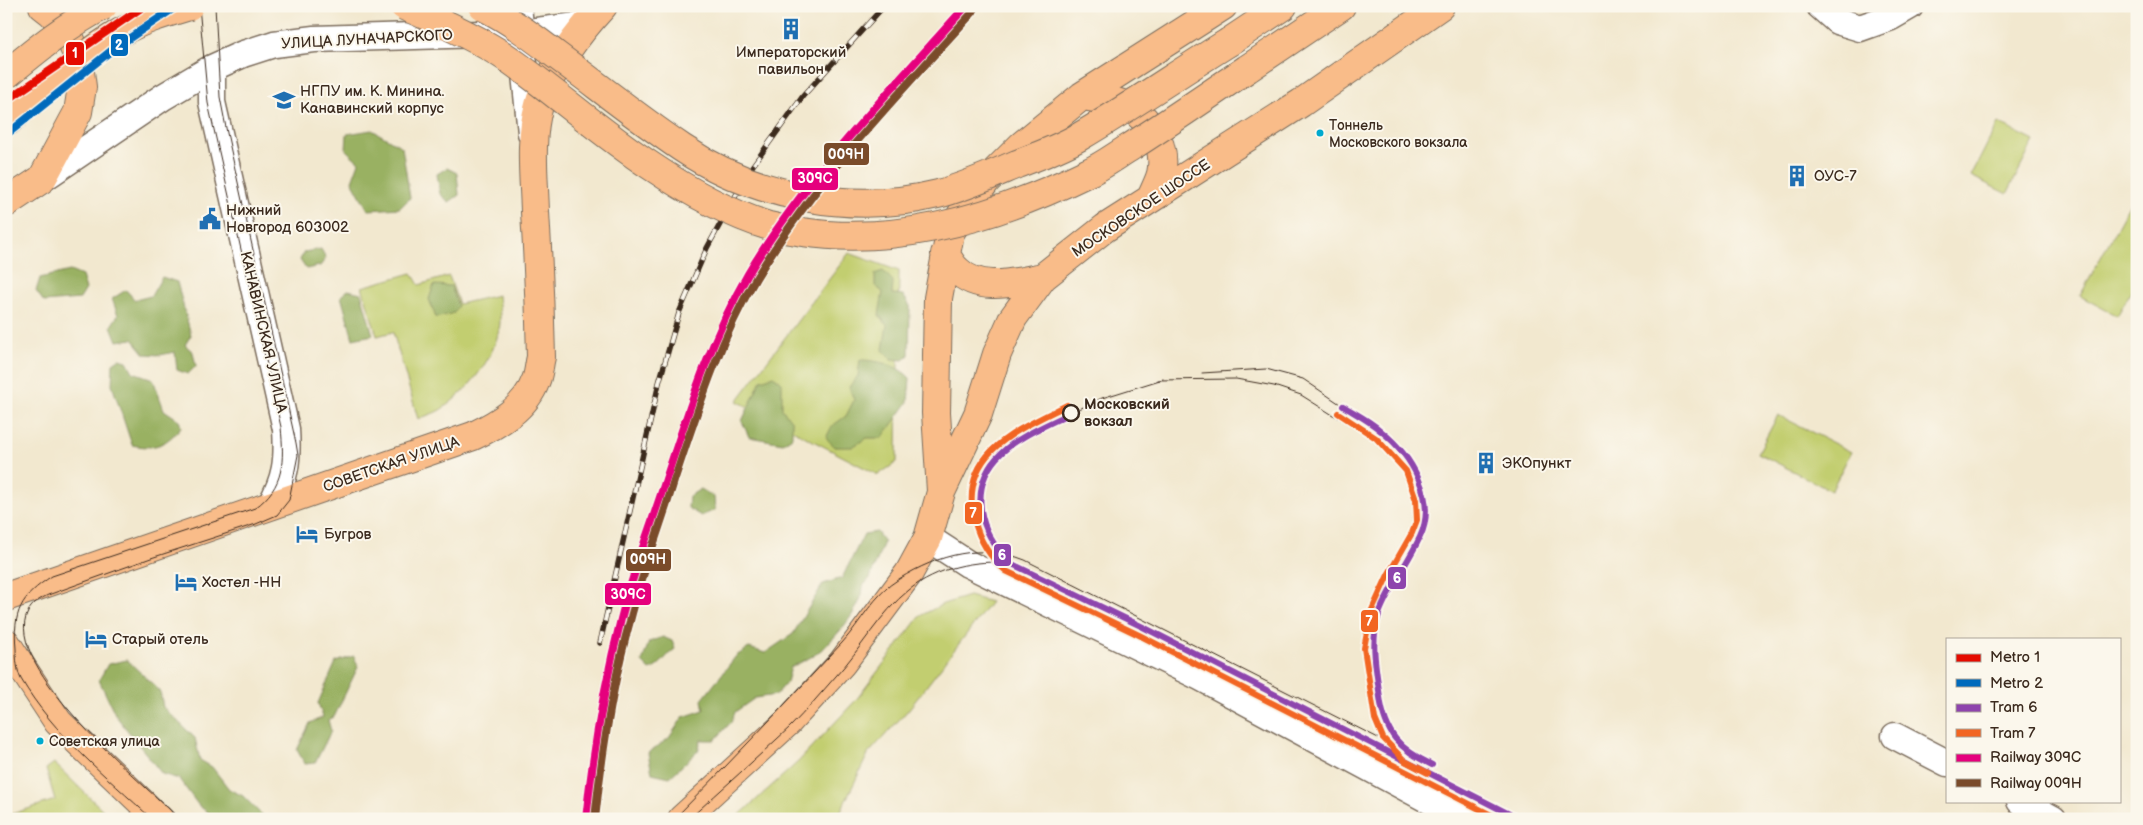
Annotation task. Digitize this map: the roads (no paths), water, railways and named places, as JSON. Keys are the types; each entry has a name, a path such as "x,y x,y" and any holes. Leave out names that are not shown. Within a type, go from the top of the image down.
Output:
{"main road":[{"path":"6,204 42,179 78,112 82,87 78,57 67,31 52,13 43,6"},
{"path":"6,75 90,13 103,6"},
{"path":"6,123 68,71 121,32 165,13 189,6"},
{"path":"404,6 458,31 508,59 647,164 687,190 734,213 772,227 811,233 856,236 906,232 948,223 998,209 1043,193 1089,172 1172,120 1341,6"},
{"path":"482,6 498,14 533,38 683,149 768,189 811,199 857,202 902,200 938,194 981,180 1077,138 1283,6"},
{"name":"МОСКОВСКОЕ ШОССЕ","path":"941,492 936,414 938,298 950,233 966,207 986,181 1022,145 1082,96 1223,6"},
{"name":"МОСКОВСКОЕ ШОССЕ","path":"682,819 787,723 842,663 890,601 911,570 928,538 941,492 978,414 996,354 1012,318 1043,277 1105,228 1301,102 1440,6"},
{"name":"СОВЕТСКАЯ УЛИЦА","path":"6,597 473,436 510,416 525,399 536,381 541,357 532,147 539,105 548,82 594,16"},
{"path":"1082,96 1117,102 1136,112 1150,125 1161,148 1161,173 1151,198"},
{"path":"945,254 957,271 975,282 999,285 1043,277"},
{"path":"6,643 58,722 159,819"}],"street":[{"path":"518,6 532,147"},
{"path":"1820,6 1837,22 1860,28 1891,17 1910,6"},
{"name":"УЛИЦА ЛУНАЧАРСКОГО","path":"42,179 163,97 212,68 243,54 274,44 314,39 520,33 594,16"},
{"name":"КАНАВИНСКАЯ УЛИЦА","path":"212,68 212,102 286,429 288,456 283,479 270,506"},
{"path":"928,538 968,564 1200,677 1464,819"},
{"path":"1895,736 1946,762"},
{"path":"2022,802 2053,819"}],"tram line":[{"path":"152,819 81,754 48,718 21,679 17,665 15,636 21,606 32,591 52,576 255,508 272,491 280,472 282,462 281,427 208,103 199,6"},
{"path":"180,819 137,780 80,723 54,692 35,662 25,635 28,612 34,604 48,595 151,558 256,524 277,515 289,500 298,455 220,97 215,6"},
{"path":"1202,373 1266,369 1303,379 1343,406"},
{"path":"1071,413 1102,398 1163,379"},
{"path":"1157,380 1236,379 1274,386 1301,395 1379,444 1399,464 1412,492 1416,528 1409,554"},
{"name":"7","path":"1067,405 1012,434 996,446 984,460 975,476 972,496 974,519 986,548 1000,566 1006,571 1139,635 1499,819"},
{"name":"6","path":"1343,406 1372,424 1392,441 1411,465 1423,493 1426,508 1425,523 1415,547 1388,594 1379,614 1374,645 1382,710 1390,731 1402,746 1432,765"},
{"name":"6","path":"1071,413 1022,438 995,459 986,473 981,490 982,518 991,539 1010,563 1143,627 1519,819"},
{"name":"7","path":"1338,413 1376,438 1406,471 1416,500 1417,520 1371,612 1364,648 1375,719 1383,738 1405,761 1428,773"},
{"path":"674,819 842,643 882,592 899,579 930,563 961,554 977,552 993,552 1025,560 1410,754"},
{"path":"689,819 796,721 845,665 889,609 909,590 931,576 957,567 984,562 1010,563"}],"railway":[{"path":"600,643 659,383 679,313 707,248 751,168 803,96 884,6"}],"metro line":[{"name":"1","path":"6,101 144,6"},
{"name":"2","path":"6,135 112,50 177,6"}],"rail line":[{"name":"309С","path":"586,819 604,694 626,601 692,400 723,323 748,274 771,238 822,169 879,102 966,6"},
{"name":"009Н","path":"595,819 604,744 613,694 635,603 700,403 731,327 756,278 804,207 886,107 973,12"}],"place":[{"name":"Императорский павильон","path":"791,29"},
{"name":"НГПУ им. К. Минина. Канавинский корпус","path":"284,100"},
{"name":"Тоннель Московского вокзала","path":"1320,133"},
{"name":"ОУС-7","path":"1797,176"},
{"name":"Нижний Новгород 603002","path":"210,219"},
{"name":"Московский вокзал","path":"1071,413"},
{"name":"ЭКОпункт","path":"1486,463"},
{"name":"Бугров","path":"307,534"},
{"name":"Хостел -НН","path":"186,582"},
{"name":"Старый отель","path":"96,639"},
{"name":"Советская улица","path":"40,741"}]}
